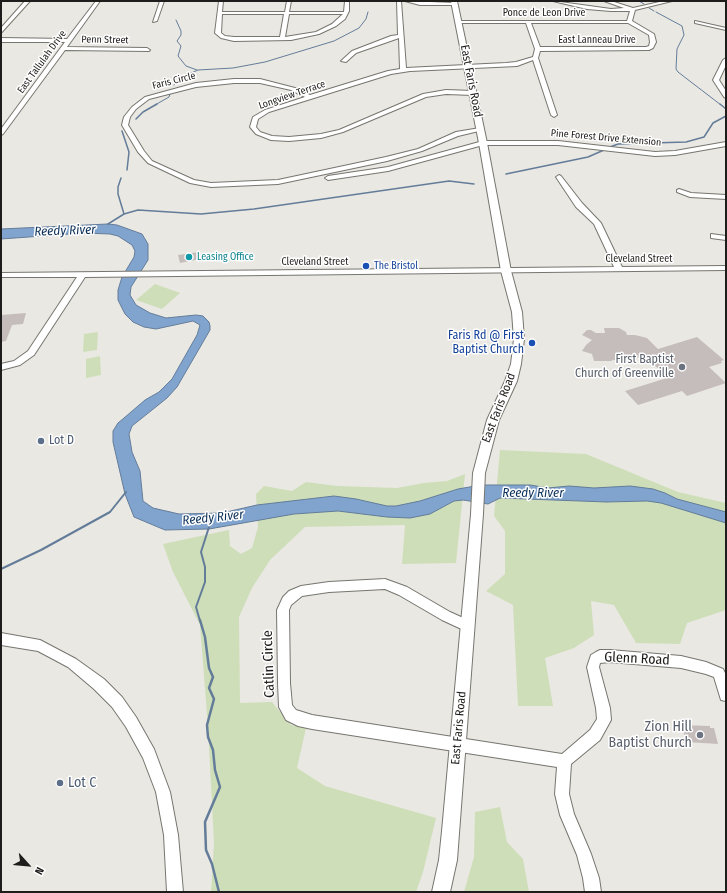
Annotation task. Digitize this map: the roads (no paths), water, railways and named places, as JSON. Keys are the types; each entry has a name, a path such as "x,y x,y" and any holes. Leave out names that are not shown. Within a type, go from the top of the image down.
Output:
{"main road":[{"name":"East Faris Road","path":"441,892 448,860 451,831 477,514 479,473 493,420 511,381 519,352 517,312 506,271 474,93 455,3"}],"street":[{"path":"1,31 28,1"},
{"name":"East Tallulah Drive","path":"1,133 98,1"},
{"path":"155,21 162,1"},
{"path":"222,1 218,33 223,37 234,39 298,37 317,33 340,21 346,13 347,1"},
{"path":"282,38 289,1"},
{"path":"399,1 403,69"},
{"path":"407,1 420,4 455,3"},
{"path":"555,1 601,10 634,9 670,1"},
{"path":"606,1 634,9"},
{"name":"East Lanneau Drive","path":"538,49 647,49 651,47 653,42 651,34 630,22 634,9"},
{"path":"220,13 346,13"},
{"name":"Ponce de Leon Drive","path":"459,22 630,22"},
{"path":"528,22 538,49 538,54 534,58 538,64 554,115"},
{"path":"697,22 726,29"},
{"path":"344,61 354,52 393,37 401,36"},
{"name":"Penn Street","path":"1,40 68,41"},
{"name":"Penn Street","path":"62,48 147,50"},
{"name":"Longview Terrace","path":"474,93 446,92 425,95 341,131 321,136 289,139 271,138 258,133 253,127 255,118 260,114 309,97 403,69 468,68 515,64 534,58"},
{"path":"726,60 716,77 717,83 726,96"},
{"name":"Faris Circle","path":"309,97 293,89 265,82 222,82 178,88 152,96 134,108 127,117 126,126 141,153 150,162 192,182 203,184 267,182 293,184 388,169 483,143"},
{"name":"Faris Circle","path":"267,182 318,174 387,159 425,148 456,134 480,130"},
{"name":"Pine Forest Drive Extension","path":"483,143 558,143 655,154 675,153 726,144"},
{"path":"559,177 579,205 596,223 619,269"},
{"path":"679,191 690,195 726,198"},
{"path":"714,236 726,238"},
{"name":"Cleveland Street","path":"1,275 726,268"},
{"path":"1,367 17,363 31,353 83,274"},
{"name":"Catlin Circle","path":"468,626 446,616 404,591 385,584 329,587 301,591 293,595 287,601 283,610 284,683 286,707 291,714 298,719 312,722 564,761"},
{"path":"1,639 40,646 72,663 100,684 117,702 131,722 150,754 163,792 171,835 175,892"},
{"name":"Glenn Road","path":"564,761 595,735 604,720 603,708 593,667 595,659 598,657 610,656 681,662 722,671 726,695"},
{"path":"564,761 562,794 567,815 584,854 591,878 593,892"}],"water":[{"name":"Reedy River","path":"108,224 117,225 142,234 148,244 148,260 131,287 130,295 136,305 150,313 166,318 196,315 203,316 209,322 210,326 210,330 177,387 167,398 132,426 129,434 132,452 140,471 143,501 153,508 179,514 222,513 257,505 334,496 387,506 396,506 420,501 458,489 481,485 530,485 548,488 569,486 594,488 630,486 653,489 677,499 726,512 726,523 661,503 647,501 607,502 500,498 488,504 463,500 454,501 430,514 410,518 387,517 338,511 294,514 209,529 165,530 134,517 125,494 113,442 113,431 118,423 145,400 159,392 172,379 197,335 200,325 193,321 156,329 144,327 133,322 125,314 118,300 118,290 122,277 134,257 135,251 132,245 118,236 110,234 84,233 1,239 1,229"}],"waterway":[{"path":"639,1 644,4"},
{"path":"649,8 654,11"},
{"path":"174,85 180,78 198,70 233,68 265,62 334,41 359,28 366,19 368,12"},
{"path":"656,12 682,26 684,35 677,49 676,69 678,72 721,105"},
{"path":"176,20 181,31 181,35 177,41 181,46 178,56 186,66 197,70"},
{"path":"155,105 169,97 170,94"},
{"path":"136,119 143,112 157,104"},
{"path":"720,104 726,109"},
{"path":"610,147 618,144 686,142 704,137 713,123 726,116"},
{"path":"122,131 129,152 127,170"},
{"path":"506,174 588,157 604,150"},
{"path":"121,178 118,187 118,194 124,214"},
{"path":"124,214 138,210 201,214 254,209 449,181 474,184"},
{"path":"108,224 124,214"},
{"path":"1,569 41,550 110,512 126,492"},
{"name":"Reedy River","path":"200,621 196,607 205,582 205,567 201,552 209,527"},
{"path":"200,620 205,637 209,668 213,677 209,688 214,699 207,725 208,737 213,750 215,770 220,787 205,822 206,850 212,864 219,892"}],"place":[{"name":"Leasing Office","path":"189,257"},
{"name":"The Bristol","path":"366,266"},
{"name":"Faris Rd @ First Baptist Church","path":"532,343"},
{"name":"First Baptist Church of Greenville","path":"682,367"},
{"name":"Lot D","path":"41,441"},
{"name":"Zion Hill Baptist Church","path":"700,735"},
{"name":"Lot C","path":"60,783"}]}
